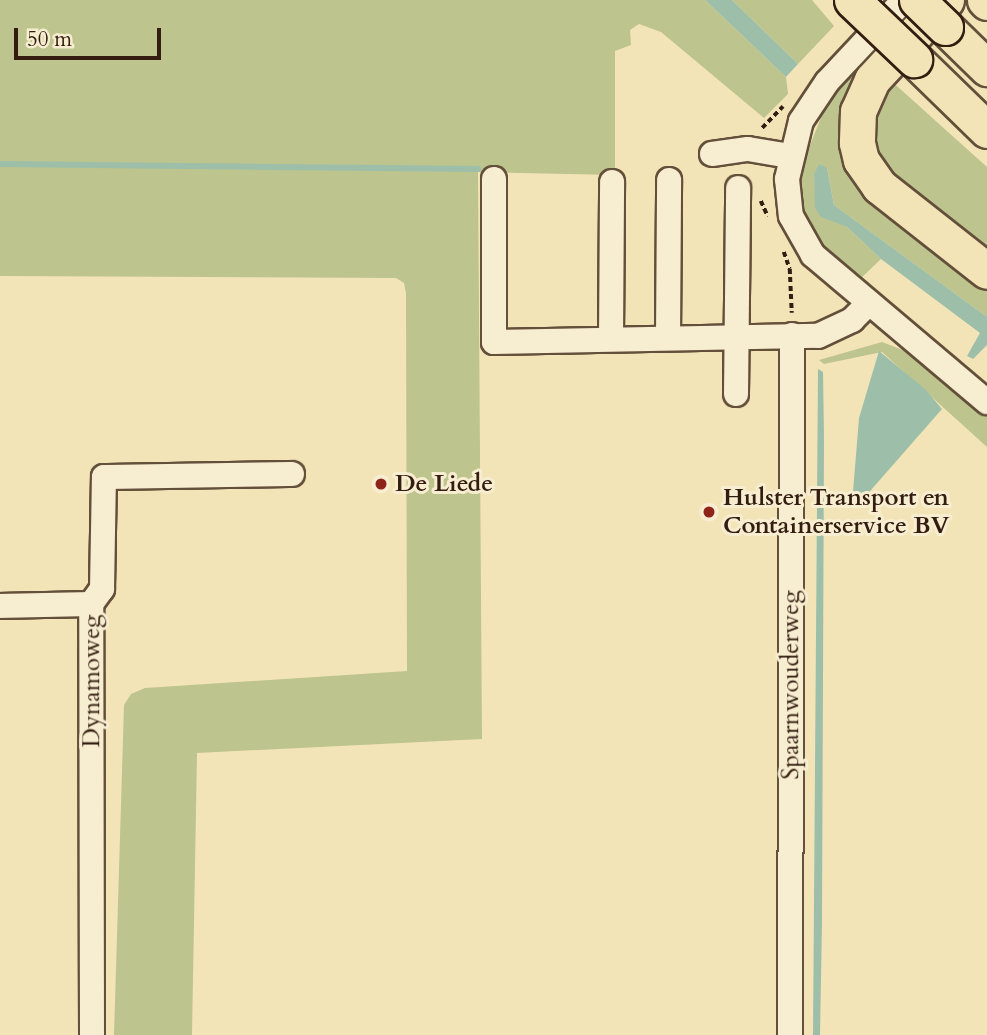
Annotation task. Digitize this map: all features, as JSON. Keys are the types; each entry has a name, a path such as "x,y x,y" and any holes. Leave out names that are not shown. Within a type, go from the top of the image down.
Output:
{"highway":[{"path":"852,0 987,130"},
{"path":"917,0 945,13 987,68"},
{"path":"945,13 872,80 858,111 857,143 861,160 879,186 987,271"}],"street":[{"path":"904,0 813,100 790,156 788,200 802,241 869,303 987,402"},
{"path":"712,154 748,149 790,156"},
{"path":"494,179 494,342 818,336 837,329 869,303"},
{"path":"668,338 670,180"},
{"path":"611,339 612,182"},
{"path":"736,394 737,188"},
{"name":"Spaarnwouderweg","path":"790,1035 792,335"},
{"name":"Dynamoweg","path":"92,1035 91,604 102,589 104,477 292,474"},
{"path":"0,606 91,604"}],"green space":[{"path":"0,0 705,0 786,77 788,94 764,118 661,32 639,24 630,30 631,45 615,51 615,175 478,172 482,739 197,753 192,1035 114,1035 124,705 131,694 145,688 407,671 406,293 404,283 396,278 0,276"},
{"path":"732,0 812,0 834,26 798,64"},
{"path":"921,0 842,120 987,278 987,317 834,205 827,168 814,174 816,200 825,215 847,227 881,259 857,282 816,238 804,214 800,171 829,97"},
{"path":"888,78 987,167 987,261 882,175 866,120"},
{"path":"882,342 913,354 987,416 987,447 882,352 824,364 819,360"}],"shaded area":[{"path":"705,0 732,0 798,64 786,77"},
{"path":"819,164 827,168 834,205 987,317 987,345 973,359 967,356 980,333 881,259 847,227 821,217 815,208 814,174"},
{"path":"879,351 925,389 942,409 857,506 852,504 859,418"},
{"path":"818,369 823,372 824,436 822,922 820,1035 813,1035"}],"waterway":[{"path":"0,164 478,169"}],"place":[{"name":"De Liede","path":"381,484"},
{"name":"Hulster Transport en Containerservice BV","path":"709,512"}]}
